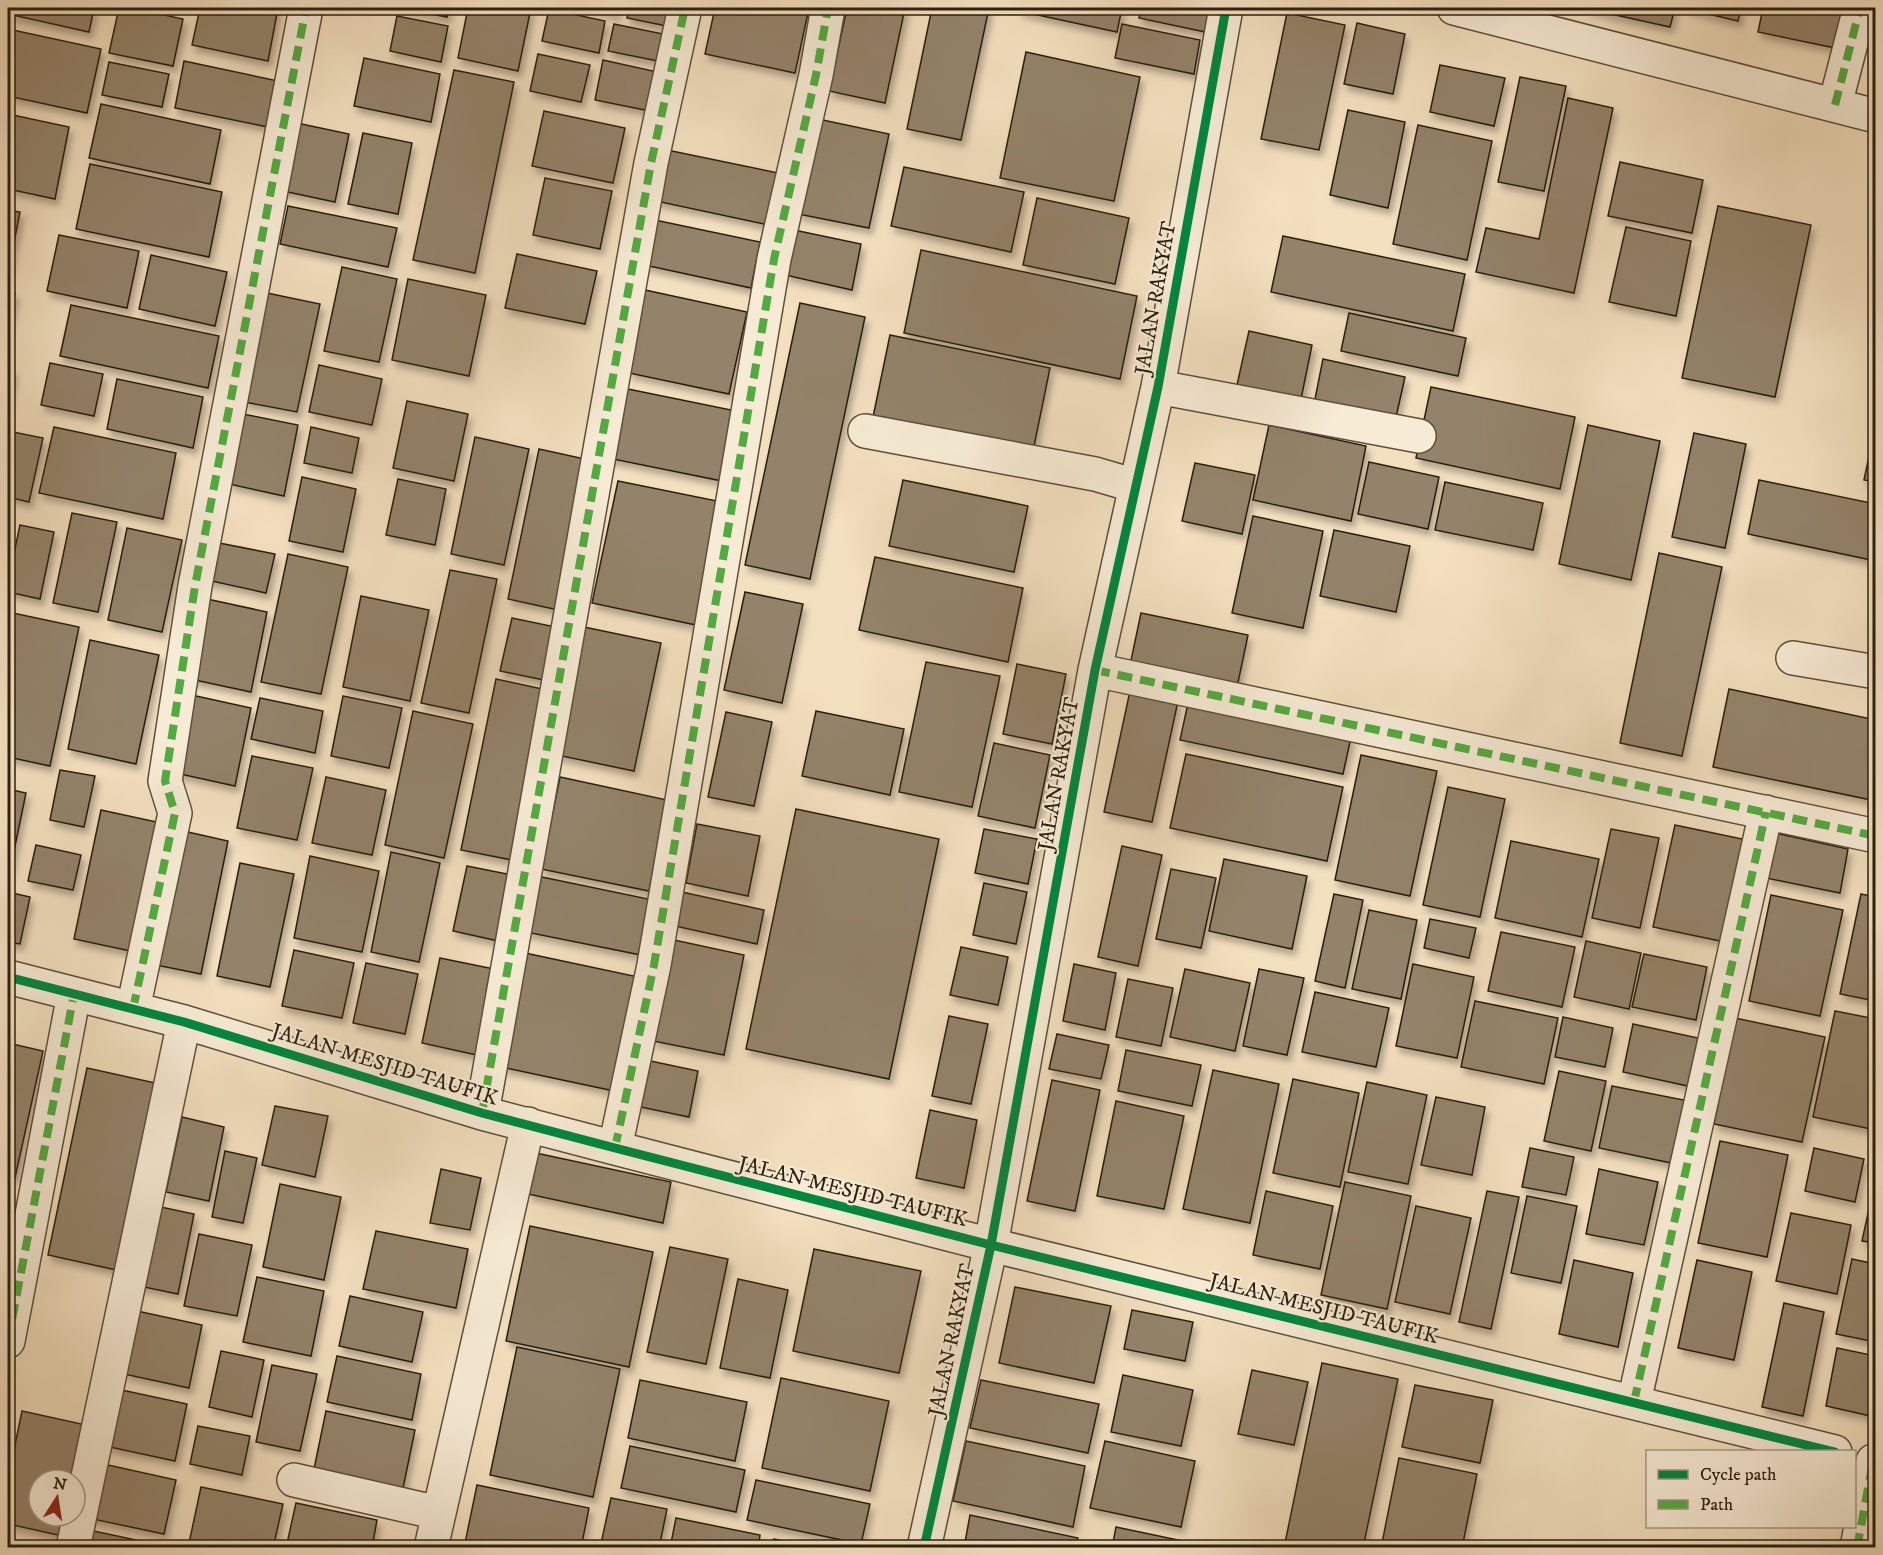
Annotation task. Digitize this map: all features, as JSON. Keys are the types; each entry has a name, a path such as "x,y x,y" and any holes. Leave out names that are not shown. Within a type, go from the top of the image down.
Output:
{"street":[{"path":"133,1009 175,813 165,781 195,586 306,8"},
{"path":"482,1113 651,163 685,8"},
{"path":"615,1148 654,965 774,259 816,75 828,8"},
{"name":"JALAN RAKYAT","path":"924,1548 991,1245 1095,670 1158,387 1226,8"},
{"path":"1454,8 1875,116"},
{"path":"1835,105 1860,8"},
{"path":"1158,387 1419,436"},
{"path":"865,431 1095,474 1136,486"},
{"path":"1793,658 1875,672"},
{"path":"1095,670 1875,836"},
{"path":"1634,1402 1766,812"},
{"name":"JALAN MESJID TAUFIK","path":"8,977 184,1022 482,1113 615,1148 991,1245 1827,1450"},
{"path":"8,1341 74,994"},
{"path":"73,1548 184,1022"},
{"path":"431,1548 528,1124"},
{"path":"1857,1548 1868,1460"},
{"path":"294,1480 439,1513"}],"building":[{"path":"8,8 94,8 89,32 8,14"},
{"path":"119,8 131,8 183,19 173,66 109,53"},
{"path":"200,8 278,8 268,61 192,45"},
{"path":"402,8 449,8 447,17"},
{"path":"468,8 531,8 518,71 458,58"},
{"path":"587,8 618,8 617,14"},
{"path":"629,8 682,8 677,28 627,18"},
{"path":"715,8 809,8 795,73 705,54"},
{"path":"847,8 905,8 885,103 829,91"},
{"path":"932,8 989,8 961,140 907,129"},
{"path":"1020,8 1122,8 1117,32 1019,11"},
{"path":"1141,8 1216,8 1210,33 1139,18"},
{"path":"1584,8 1675,8 1670,27"},
{"path":"1683,8 1741,8 1738,21"},
{"path":"1763,8 1848,8 1840,49 1758,32"},
{"path":"549,9 605,21 599,53 542,41"},
{"path":"1287,13 1345,25 1319,150 1261,139"},
{"path":"397,16 448,26 441,62 390,51"},
{"path":"1357,23 1405,34 1393,94 1344,84"},
{"path":"614,24 673,36 668,63 608,51"},
{"path":"1122,24 1200,40 1194,74 1115,58"},
{"path":"8,29 101,49 87,113 8,96"},
{"path":"1026,52 1140,77 1114,201 1000,178"},
{"path":"538,54 590,65 581,102 530,91"},
{"path":"364,58 440,74 431,122 354,106"},
{"path":"603,60 662,73 655,112 595,100"},
{"path":"184,61 278,81 268,127 175,108"},
{"path":"109,62 169,74 162,107 102,95"},
{"path":"1440,65 1505,78 1494,126 1430,112"},
{"path":"454,70 514,82 475,273 413,260"},
{"path":"1520,77 1566,86 1544,191 1498,182"},
{"path":"1568,98 1613,108 1574,293 1476,272 1486,228 1539,239"},
{"path":"101,104 221,130 210,184 89,158"},
{"path":"1348,110 1405,122 1388,208 1330,195"},
{"path":"544,111 625,128 613,183 532,166"},
{"path":"8,114 69,127 55,199 8,189"},
{"path":"818,119 889,134 869,228 798,214"},
{"path":"292,122 349,134 335,202 278,190"},
{"path":"1418,125 1492,141 1467,260 1393,244"},
{"path":"363,133 412,143 398,214 348,204"},
{"path":"667,150 783,174 773,226 656,201"},
{"path":"1620,162 1703,180 1692,233 1608,216"},
{"path":"90,164 222,192 209,257 76,229"},
{"path":"904,167 1024,192 1011,252 891,226"},
{"path":"545,178 612,191 600,249 533,235"},
{"path":"1037,198 1129,218 1115,284 1023,265"},
{"path":"288,206 397,228 388,267 280,244"},
{"path":"1718,206 1811,225 1775,397 1682,378"},
{"path":"8,210 20,212 8,273"},
{"path":"650,219 760,242 751,288 640,264"},
{"path":"1626,227 1691,241 1676,316 1609,302"},
{"path":"794,230 861,244 852,290 785,275"},
{"path":"59,235 139,251 127,308 47,291"},
{"path":"1283,236 1465,274 1453,331 1271,292"},
{"path":"921,250 1137,296 1120,379 904,333"},
{"path":"517,254 597,271 585,324 505,308"},
{"path":"151,255 227,272 215,326 139,309"},
{"path":"342,267 397,279 379,362 324,351"},
{"path":"408,279 486,295 469,376 392,360"},
{"path":"645,290 747,312 729,394 629,373"},
{"path":"8,292 15,293 8,327"},
{"path":"267,293 320,304 297,412 244,402"},
{"path":"800,303 865,317 810,579 745,565"},
{"path":"71,305 219,336 208,388 60,356"},
{"path":"1349,313 1466,338 1458,376 1341,351"},
{"path":"1249,331 1312,345 1301,399 1237,385"},
{"path":"890,335 1050,368 1032,456 872,422"},
{"path":"1323,359 1405,377 1394,426 1313,409"},
{"path":"50,363 103,374 94,416 41,405"},
{"path":"319,365 382,379 372,425 309,412"},
{"path":"8,369 14,370 8,406"},
{"path":"117,379 203,397 193,448 107,429"},
{"path":"1431,387 1575,417 1560,489 1416,458"},
{"path":"623,388 741,412 727,482 608,458"},
{"path":"407,401 468,414 454,481 393,468"},
{"path":"243,414 298,425 284,496 229,484"},
{"path":"1876,423 1876,482 1864,480"},
{"path":"1269,425 1366,446 1351,521 1253,500"},
{"path":"1588,425 1660,441 1631,580 1559,564"},
{"path":"54,427 176,453 163,519 39,493"},
{"path":"311,427 359,438 352,473 304,463"},
{"path":"8,431 43,438 29,502 8,497"},
{"path":"1694,433 1746,444 1725,548 1672,537"},
{"path":"475,437 529,449 504,565 451,554"},
{"path":"539,449 594,461 563,611 508,599"},
{"path":"1369,462 1439,477 1428,529 1358,514"},
{"path":"1195,463 1255,475 1242,534 1182,521"},
{"path":"302,477 356,489 343,552 289,541"},
{"path":"398,479 446,489 435,545 386,535"},
{"path":"903,480 1028,506 1014,572 889,546"},
{"path":"1759,480 1876,504 1876,561 1748,534"},
{"path":"618,481 722,502 696,625 592,603"},
{"path":"1445,482 1543,503 1533,550 1435,530"},
{"path":"72,513 117,522 98,612 53,603"},
{"path":"1253,516 1323,531 1303,628 1232,613"},
{"path":"20,525 54,532 40,599 8,592"},
{"path":"127,528 182,540 162,632 108,620"},
{"path":"1334,530 1410,546 1396,612 1320,596"},
{"path":"214,542 275,554 266,593 207,580"},
{"path":"1659,553 1722,567 1682,756 1620,743"},
{"path":"288,554 348,567 321,694 261,682"},
{"path":"875,557 1023,588 1008,662 859,630"},
{"path":"450,570 497,579 469,713 421,703"},
{"path":"745,592 803,604 782,703 724,690"},
{"path":"361,596 429,610 410,701 343,687"},
{"path":"207,599 267,612 251,692 190,679"},
{"path":"8,612 79,627 50,766 8,757"},
{"path":"1141,613 1248,635 1236,692 1129,670"},
{"path":"512,618 565,629 554,682 500,671"},
{"path":"584,627 661,643 634,771 557,755"},
{"path":"90,640 159,655 136,764 68,749"},
{"path":"926,662 1000,676 972,807 899,792"},
{"path":"1017,664 1066,674 1052,744 1003,734"},
{"path":"496,679 547,690 512,860 461,850"},
{"path":"1729,689 1876,720 1876,801 1713,767"},
{"path":"1130,691 1178,701 1152,822 1104,812"},
{"path":"187,694 251,708 235,786 171,772"},
{"path":"343,696 402,708 389,768 331,756"},
{"path":"260,698 323,711 315,753 251,739"},
{"path":"1188,703 1351,737 1343,774 1180,740"},
{"path":"413,711 473,724 444,858 385,845"},
{"path":"816,711 904,729 890,795 802,776"},
{"path":"726,712 772,722 754,806 708,797"},
{"path":"994,743 1050,755 1035,828 978,816"},
{"path":"1186,754 1343,787 1327,861 1170,828"},
{"path":"1361,755 1437,771 1410,896 1335,880"},
{"path":"252,756 313,768 297,840 237,828"},
{"path":"60,770 95,776 84,827 50,820"},
{"path":"326,777 386,790 372,855 312,843"},
{"path":"560,777 667,800 649,891 541,869"},
{"path":"1448,787 1505,799 1480,917 1423,905"},
{"path":"8,789 26,793 8,880"},
{"path":"796,809 939,839 889,1079 746,1049"},
{"path":"101,810 166,824 140,953 74,939"},
{"path":"697,824 760,836 748,896 686,883"},
{"path":"1675,825 1747,840 1725,942 1653,927"},
{"path":"984,829 1037,839 1028,884 975,873"},
{"path":"1611,829 1659,838 1640,928 1592,918"},
{"path":"179,830 228,841 201,974 151,964"},
{"path":"1775,833 1848,849 1840,893 1766,878"},
{"path":"1511,841 1599,859 1582,937 1495,918"},
{"path":"36,845 81,855 73,890 28,881"},
{"path":"1122,846 1162,855 1138,966 1098,957"},
{"path":"391,852 440,863 419,962 371,952"},
{"path":"310,856 379,871 362,952 294,938"},
{"path":"1224,859 1307,876 1292,949 1209,931"},
{"path":"240,863 294,874 270,987 217,976"},
{"path":"467,866 517,876 503,942 453,931"},
{"path":"1171,869 1216,878 1201,948 1156,939"},
{"path":"537,876 653,900 641,955 526,932"},
{"path":"984,883 1027,892 1016,944 973,935"},
{"path":"8,892 30,897 20,944 8,942"},
{"path":"682,892 764,910 757,944 675,926"},
{"path":"1334,894 1363,900 1345,988 1315,981"},
{"path":"1861,894 1876,897 1876,1001 1840,994"},
{"path":"1771,895 1843,910 1820,1016 1749,1001"},
{"path":"1369,910 1417,920 1401,999 1352,989"},
{"path":"1430,919 1476,928 1469,958 1424,948"},
{"path":"1501,932 1575,947 1562,1007 1488,991"},
{"path":"674,940 744,955 724,1055 653,1041"},
{"path":"1586,941 1641,953 1629,1009 1574,997"},
{"path":"961,947 1008,957 998,1005 950,995"},
{"path":"294,950 354,963 342,1018 282,1006"},
{"path":"525,953 643,978 619,1092 501,1067"},
{"path":"1644,954 1707,967 1696,1020 1632,1007"},
{"path":"440,958 504,971 486,1057 422,1043"},
{"path":"366,963 418,974 405,1034 353,1023"},
{"path":"1074,964 1116,973 1105,1030 1063,1021"},
{"path":"1413,964 1474,977 1457,1058 1396,1046"},
{"path":"1185,969 1250,983 1235,1051 1170,1037"},
{"path":"1259,969 1304,978 1287,1055 1243,1046"},
{"path":"1128,979 1173,988 1161,1046 1116,1037"},
{"path":"1315,992 1389,1008 1376,1067 1302,1052"},
{"path":"1475,1001 1558,1018 1544,1084 1461,1067"},
{"path":"1835,1011 1876,1019 1876,1130 1813,1117"},
{"path":"949,1016 988,1024 971,1104 932,1096"},
{"path":"1563,1017 1613,1028 1605,1067 1555,1057"},
{"path":"1735,1018 1825,1037 1802,1142 1714,1124"},
{"path":"1633,1024 1698,1038 1688,1086 1623,1072"},
{"path":"1057,1034 1109,1045 1101,1079 1049,1069"},
{"path":"8,1043 43,1051 15,1178 8,1177"},
{"path":"1126,1050 1201,1065 1192,1106 1118,1091"},
{"path":"641,1059 698,1071 689,1117 631,1105"},
{"path":"87,1068 160,1084 121,1271 48,1255"},
{"path":"1213,1070 1279,1084 1250,1223 1183,1209"},
{"path":"1559,1071 1606,1081 1591,1151 1544,1141"},
{"path":"1293,1079 1359,1093 1340,1187 1273,1173"},
{"path":"1052,1080 1100,1090 1075,1211 1027,1201"},
{"path":"1367,1082 1427,1095 1408,1184 1348,1172"},
{"path":"1612,1086 1694,1102 1681,1165 1599,1148"},
{"path":"1436,1097 1485,1107 1472,1175 1421,1165"},
{"path":"1116,1101 1184,1116 1164,1209 1097,1196"},
{"path":"275,1106 328,1116 315,1177 262,1165"},
{"path":"930,1110 977,1120 964,1188 916,1178"},
{"path":"182,1117 224,1127 209,1201 166,1192"},
{"path":"1720,1141 1788,1155 1767,1257 1698,1243"},
{"path":"1530,1148 1574,1157 1566,1195 1522,1187"},
{"path":"1814,1148 1864,1159 1855,1202 1805,1191"},
{"path":"225,1151 257,1158 243,1223 212,1217"},
{"path":"536,1153 671,1182 663,1223 528,1194"},
{"path":"441,1169 481,1178 470,1230 430,1223"},
{"path":"1599,1169 1658,1182 1644,1245 1586,1234"},
{"path":"1876,1176 1876,1243 1862,1241"},
{"path":"1345,1182 1411,1196 1387,1309 1321,1295"},
{"path":"280,1184 341,1197 324,1280 263,1267"},
{"path":"1266,1191 1333,1206 1320,1269 1253,1255"},
{"path":"1487,1191 1519,1197 1491,1329 1459,1322"},
{"path":"1527,1196 1577,1206 1561,1283 1511,1273"},
{"path":"156,1206 194,1214 178,1294 139,1286"},
{"path":"1416,1206 1471,1218 1450,1314 1395,1302"},
{"path":"1791,1213 1851,1225 1837,1294 1776,1281"},
{"path":"530,1226 653,1252 629,1367 506,1341"},
{"path":"376,1231 468,1249 456,1308 363,1289"},
{"path":"199,1234 252,1245 237,1316 184,1306"},
{"path":"670,1247 728,1259 706,1364 647,1352"},
{"path":"814,1249 921,1271 899,1373 793,1351"},
{"path":"1852,1259 1876,1264 1876,1342 1836,1334"},
{"path":"1574,1260 1633,1273 1618,1347 1559,1334"},
{"path":"1697,1260 1752,1272 1734,1360 1678,1348"},
{"path":"257,1277 324,1291 311,1356 243,1342"},
{"path":"738,1279 788,1290 770,1378 720,1368"},
{"path":"1015,1287 1111,1306 1094,1383 999,1363"},
{"path":"350,1296 423,1312 412,1362 339,1346"},
{"path":"1784,1303 1824,1312 1803,1416 1762,1407"},
{"path":"1132,1310 1193,1322 1185,1361 1124,1349"},
{"path":"137,1311 202,1325 189,1388 124,1374"},
{"path":"517,1347 620,1369 593,1497 490,1475"},
{"path":"1837,1348 1876,1356 1876,1397 1871,1416 1826,1406"},
{"path":"221,1351 264,1360 252,1417 209,1407"},
{"path":"337,1356 421,1374 412,1420 327,1402"},
{"path":"1322,1363 1398,1379 1363,1548 1284,1548"},
{"path":"272,1365 317,1374 300,1451 256,1442"},
{"path":"1252,1370 1308,1382 1294,1445 1238,1434"},
{"path":"1123,1375 1193,1390 1181,1446 1111,1432"},
{"path":"781,1378 889,1401 870,1491 762,1468"},
{"path":"640,1380 747,1402 735,1461 628,1438"},
{"path":"981,1380 1099,1404 1088,1453 970,1428"},
{"path":"1415,1385 1493,1400 1480,1463 1402,1447"},
{"path":"117,1389 187,1404 175,1461 105,1446"},
{"path":"22,1411 86,1425 77,1468 27,1468 27,1528 65,1528 63,1536 8,1524 8,1479"},
{"path":"326,1411 415,1430 402,1493 313,1474"},
{"path":"198,1426 250,1436 242,1475 190,1464"},
{"path":"966,1441 1085,1466 1073,1527 953,1501"},
{"path":"1105,1441 1195,1461 1181,1527 1090,1508"},
{"path":"630,1446 745,1470 736,1512 621,1488"},
{"path":"1399,1458 1477,1474 1462,1548 1381,1548"},
{"path":"99,1463 176,1480 164,1534 88,1518"},
{"path":"756,1480 870,1504 861,1544 747,1520"},
{"path":"477,1485 589,1508 581,1548 464,1548"},
{"path":"201,1487 283,1504 273,1548 188,1548"},
{"path":"611,1498 667,1509 659,1548 600,1548"},
{"path":"296,1503 377,1520 372,1548 286,1548"},
{"path":"970,1515 1078,1538 1076,1548 964,1548"},
{"path":"676,1518 760,1535 758,1548 670,1548"},
{"path":"1116,1527 1183,1541 1182,1548 1112,1548"},
{"path":"84,1529 160,1545 159,1548 80,1548"},
{"path":"774,1539 815,1548 772,1548"}],"marked path":[{"path":"133,1009 175,813 165,781 195,586 306,8"},
{"path":"482,1113 651,163 685,8"},
{"path":"615,1148 654,965 774,259 816,75 828,8"},
{"path":"1835,105 1860,8"},
{"path":"1095,670 1876,836"},
{"path":"1634,1402 1766,812"},
{"path":"8,1341 74,994"},
{"path":"1857,1548 1873,1461"}],"cycle path":[{"path":"924,1548 991,1245 1095,670 1158,387 1226,8"},
{"path":"8,977 184,1022 482,1113 615,1148 991,1245 1827,1450"}]}
